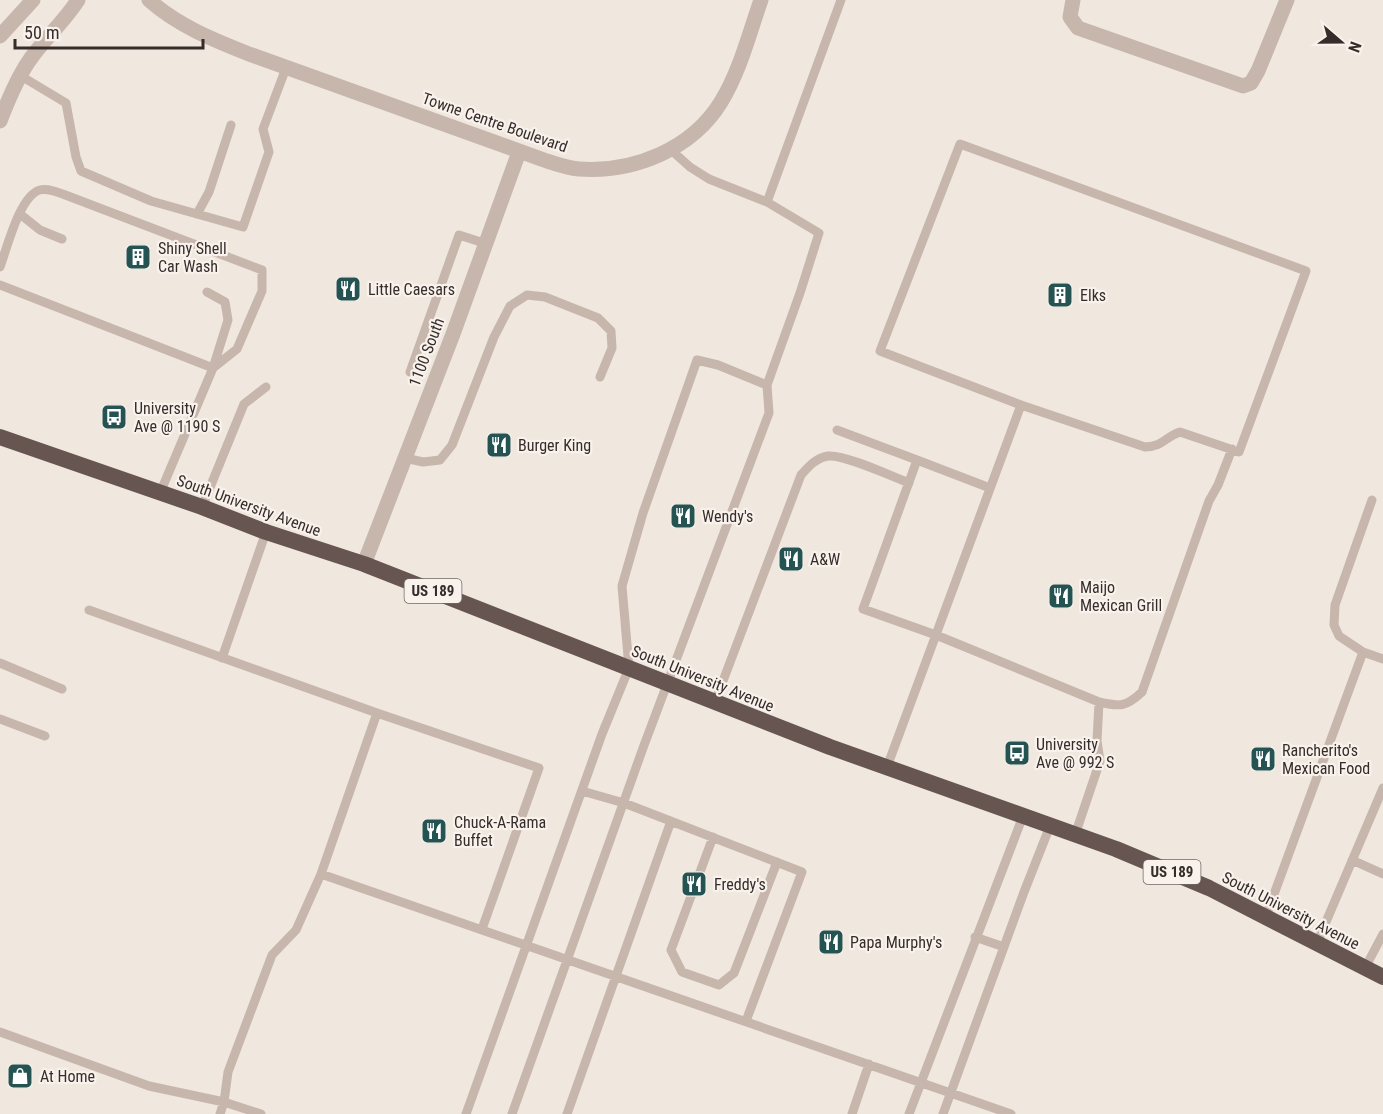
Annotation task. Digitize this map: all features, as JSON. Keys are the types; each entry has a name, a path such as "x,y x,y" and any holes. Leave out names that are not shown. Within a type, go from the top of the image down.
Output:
{"highway":[{"name":"South University Avenue","path":"0,437 160,492 266,532 364,564 715,702 887,767 1116,849 1209,888 1383,977"}],"street":[{"path":"0,36 33,0"},
{"path":"0,121 31,58 66,19 78,0"},
{"name":"Towne Centre Boulevard","path":"149,0 182,24 202,35 286,68 519,152 564,166 594,169 632,164 671,150 709,118 721,102 740,62 761,0"},
{"path":"1073,0 1070,17 1078,28 1243,86 1251,83 1258,71 1287,0"},
{"name":"1100 South","path":"364,564 487,244 519,152"}],"lane":[{"path":"767,202 841,0"},
{"path":"21,76 66,103 76,157 81,171 150,201 243,227 269,152 263,129 286,68"},
{"path":"197,214 209,192 231,125"},
{"path":"960,144 1306,271 1239,452 1180,432 1156,447 1145,447 1021,405 880,351 960,144"},
{"path":"512,1114 624,803 769,413 767,385 819,232 767,202 709,179 690,167 671,150"},
{"path":"0,267 24,203 32,193 43,189 68,196 262,270 262,291 237,349 213,368"},
{"path":"20,214 40,230 62,239"},
{"path":"410,372 459,235 487,244"},
{"path":"0,285 213,368"},
{"path":"160,492 213,368 228,320 225,302 207,292"},
{"path":"405,458 423,462 440,460 452,445 495,337 510,306 527,295 545,297 598,318 611,331 612,348 600,377"},
{"path":"466,1114 582,791 629,668 622,586 643,513 697,360 718,365 767,385"},
{"path":"202,507 244,404 266,387"},
{"path":"887,767 1021,405"},
{"path":"837,430 990,488"},
{"path":"917,460 863,609 936,635 1099,702 1116,706 1131,702 1142,692 1209,501 1232,449"},
{"path":"715,702 801,475 813,461 829,456 846,459 909,483"},
{"path":"1372,500 1335,606 1334,625 1339,636 1364,652 1383,659"},
{"path":"222,658 266,532"},
{"path":"89,610 539,768 482,929"},
{"path":"1266,916 1364,652"},
{"path":"0,663 62,689"},
{"path":"1075,834 1100,761 1097,741 1099,702"},
{"path":"220,1114 228,1072 272,955 296,930 321,874 377,713"},
{"path":"0,719 45,736"},
{"path":"1317,943 1352,860 1380,804 1383,788"},
{"path":"582,791 624,803 802,872 746,1021"},
{"path":"909,1114 1023,816"},
{"path":"567,1114 671,821"},
{"path":"943,1114 1050,826"},
{"path":"713,837 671,950 682,972 719,985 734,973 777,862"},
{"path":"1352,860 1383,874"},
{"path":"321,874 1011,1114"},
{"path":"1365,968 1383,934"},
{"path":"975,937 1004,947"},
{"path":"0,1032 149,1086 224,1102 261,1114"},
{"path":"852,1114 869,1064"}],"place":[{"name":"Shiny Shell Car Wash","path":"138,257"},
{"name":"Little Caesars","path":"348,289"},
{"name":"Elks","path":"1060,295"},
{"name":"University Ave @ 1190 S","path":"114,417"},
{"name":"Burger King","path":"499,445"},
{"name":"Wendy's","path":"683,516"},
{"name":"A&W","path":"791,559"},
{"name":"Maijo Mexican Grill","path":"1061,596"},
{"name":"University Ave @ 992 S","path":"1017,753"},
{"name":"Rancherito's Mexican Food","path":"1263,759"},
{"name":"Chuck-A-Rama Buffet","path":"434,831"},
{"name":"Freddy's","path":"694,884"},
{"name":"Papa Murphy's","path":"831,942"},
{"name":"At Home","path":"20,1076"}]}
